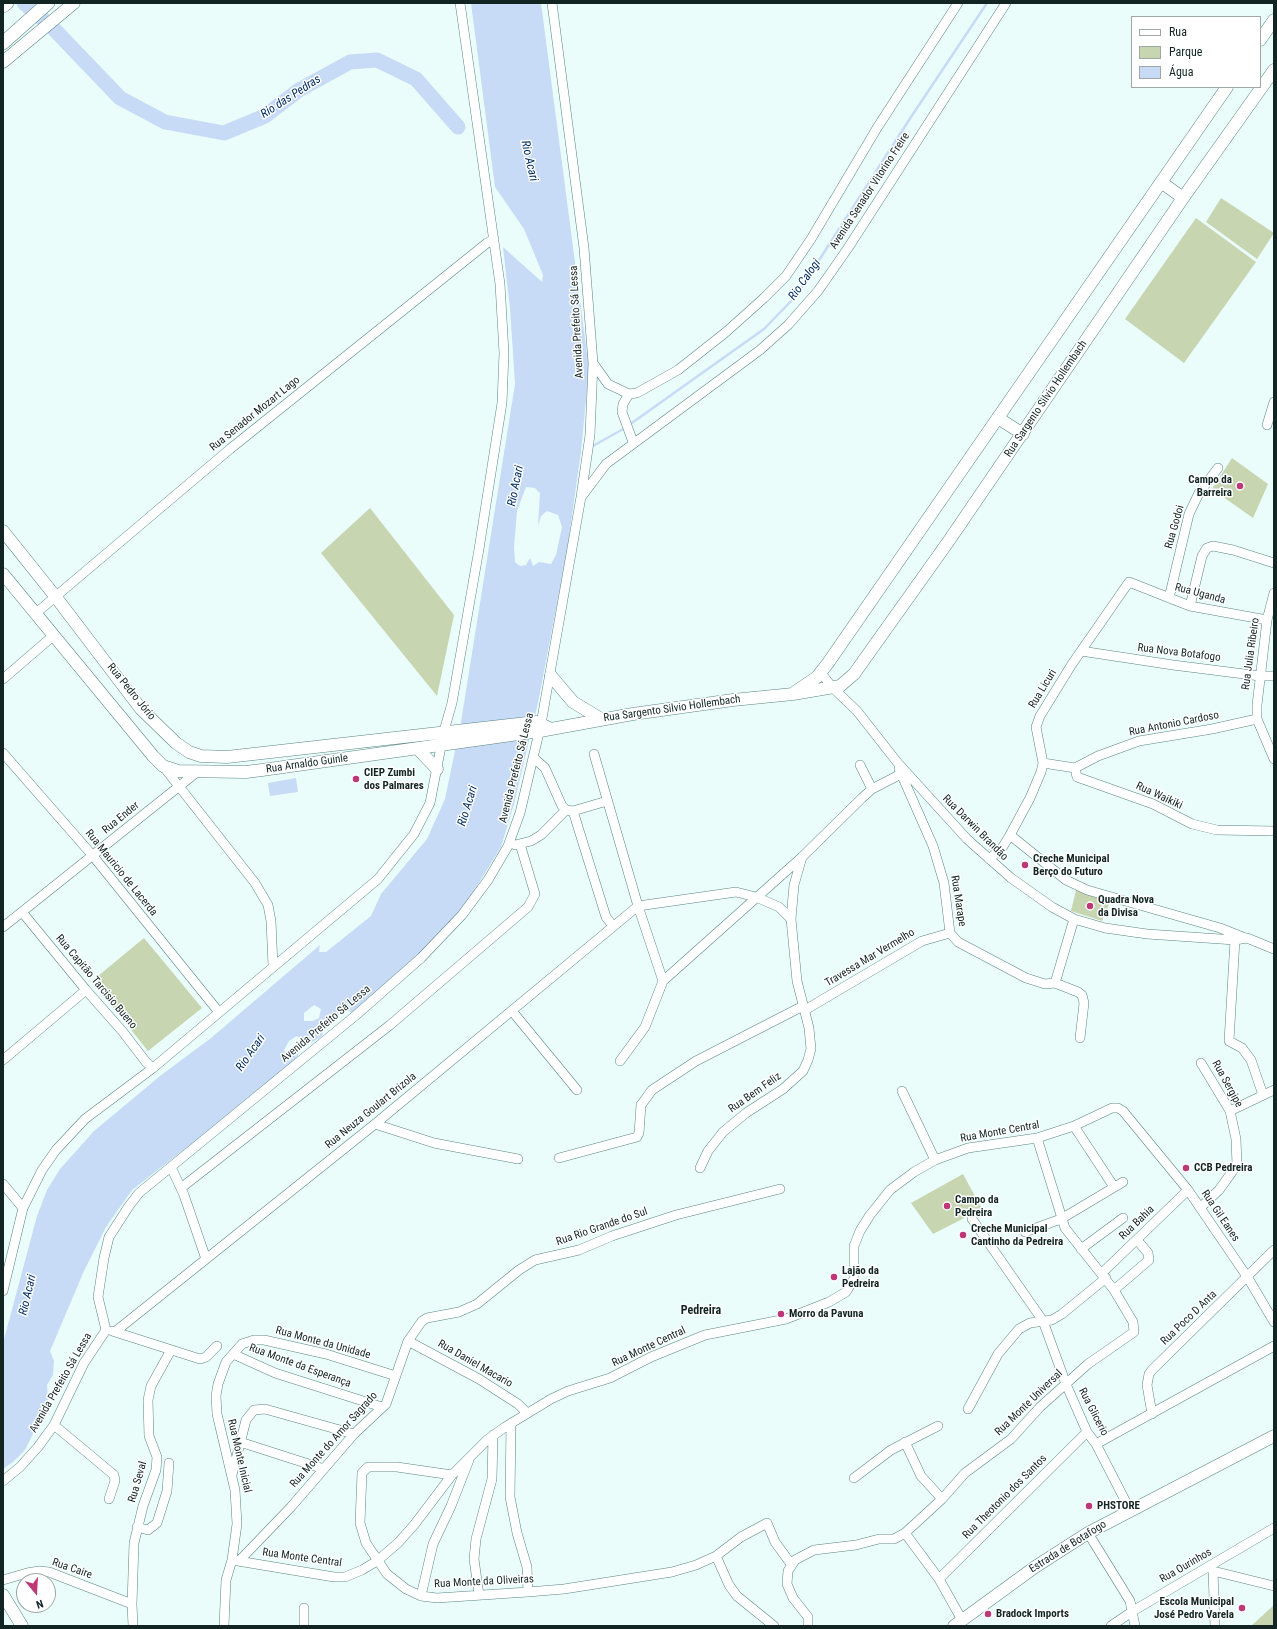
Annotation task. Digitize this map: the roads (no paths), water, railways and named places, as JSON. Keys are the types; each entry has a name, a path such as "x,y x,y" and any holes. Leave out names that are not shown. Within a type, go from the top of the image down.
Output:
{"highway":[{"path":"3,6 7,3"},
{"path":"3,43 48,3"}],"main road":[{"path":"3,62 74,3"},
{"path":"1261,39 1274,20"},
{"name":"Rua Sargento Silvio Hollembach","path":"446,744 601,719 733,700 793,694 840,686 854,674 948,542 1183,198 1274,70"},
{"path":"793,694 821,672 1226,88"},
{"path":"1161,182 1183,198"},
{"path":"998,418 1022,434"},
{"name":"Rua Pedro Jório","path":"3,531 56,596 141,708 176,743 190,752 201,756 227,757 448,731"},
{"path":"3,574 125,724 163,766"},
{"path":"551,676 573,702 601,719"},
{"path":"125,724 141,708"},
{"name":"Rua Sargento Silvio Hollembach","path":"448,731 540,728"},
{"name":"Rua Arnaldo Guinle","path":"163,766 178,771 246,772 446,744"},
{"path":"418,749 437,769"},
{"name":"Estrada de Botafogo","path":"958,1623 1035,1567 1088,1533 1274,1436"},
{"path":"3,1594 22,1626"}],"street":[{"path":"3,1291 23,1208 42,1170 56,1150 85,1119 153,1068 273,966 358,897 396,859 424,818 430,803 437,769 446,744 502,403 504,353 500,284 460,3"},
{"name":"Avenida Prefeito Sá Lessa","path":"3,1481 20,1467 54,1425 84,1363 106,1330 99,1291 104,1258 109,1237 129,1206 140,1193 355,1016 421,958 462,915 488,880 508,846 520,813 534,758 551,676 590,435 593,363 584,248 552,3"},
{"path":"593,363 608,384 629,394 637,393 654,385 678,370 726,332 764,298 786,276 811,240 877,128 958,3"},
{"name":"Avenida Senador Vitorino Freire","path":"581,497 606,464 633,442 760,350 788,325 818,291 848,248 1006,3"},
{"name":"Rua Senador Mozart Lago","path":"35,614 236,444 487,243 494,239"},
{"path":"629,394 622,407 633,442"},
{"path":"1267,425 1274,402"},
{"name":"Rua Godoi","path":"1169,598 1189,514 1199,492 1218,468"},
{"path":"1190,606 1202,556 1207,548 1213,546 1233,550 1274,563"},
{"name":"Rua Uganda","path":"1129,582 1190,606 1267,620"},
{"name":"Rua Licuri","path":"1043,763 1036,727 1038,721 1081,651 1129,582"},
{"name":"Rua Julia Ribeiro","path":"1257,718 1260,676 1267,620 1274,593"},
{"path":"3,679 53,636"},
{"name":"Rua Nova Botafogo","path":"1081,651 1142,661 1260,676 1274,676"},
{"name":"Rua Darwin Brandão","path":"821,672 833,688 868,723 897,762 944,815 988,859 1036,896 1074,919 1105,928 1130,932 1235,940 1247,938"},
{"path":"1257,718 1274,759"},
{"name":"Rua Antonio Cardoso","path":"1075,768 1116,749 1139,741 1212,729 1257,718"},
{"name":"Rua Mauricio de Lacerda","path":"3,753 93,856 218,1012"},
{"path":"594,754 638,906 663,981"},
{"path":"534,758 545,768 562,806 569,810 606,917 613,926"},
{"name":"Rua Marape","path":"897,762 933,846 944,883 950,933 958,942 1026,978 1045,984 1056,983 1078,992 1083,999 1080,1038"},
{"path":"988,859 1002,848 1010,835 1030,798 1043,763 1075,768"},
{"path":"860,765 872,789"},
{"path":"163,766 255,883 268,905 271,921 273,966"},
{"name":"Rua Waikiki","path":"1075,768 1077,777 1153,804 1192,824 1217,830 1274,831"},
{"name":"Rua Ender","path":"3,927 197,772"},
{"path":"620,1061 645,1027 663,981 802,857 872,789 901,774"},
{"path":"508,846 531,841 541,835 569,810 607,801"},
{"path":"1010,835 1066,880 1087,890 1220,928 1274,949"},
{"path":"181,1188 390,1025 528,907 535,894 520,844"},
{"name":"Rua Bem Feliz","path":"700,1168 708,1151 723,1132 746,1113 784,1089 803,1071 808,1060 811,1049 804,1008 797,980 791,919 794,885 802,857"},
{"path":"638,906 736,892 756,897 779,907 791,919"},
{"name":"Rua Neuza Goulart Brizola","path":"116,1331 375,1124 638,906"},
{"name":"Rua Capitão Tarcisio Bueno","path":"22,912 86,990 123,1032 146,1062 153,1068"},
{"path":"1056,983 1074,919"},
{"name":"Travessa Mar Vermelho","path":"559,1158 637,1137 639,1133 641,1105 652,1090 696,1061 804,1008 922,941 950,933"},
{"path":"1235,940 1229,1041 1242,1048 1251,1060 1262,1096"},
{"path":"3,1060 86,990"},
{"path":"512,1011 577,1090"},
{"name":"Rua Sergipe","path":"1201,1063 1230,1111 1236,1139 1237,1165 1219,1190 1201,1207"},
{"path":"1230,1111 1274,1090"},
{"path":"902,1091 934,1160"},
{"name":"Rua Monte Central","path":"236,1560 334,1577 353,1574 377,1561 398,1543 414,1525 452,1475 493,1435 527,1413 568,1391 610,1378 651,1357 705,1335 726,1330 770,1324 835,1299 846,1292 852,1284 855,1272 854,1246 856,1239 870,1215 890,1190 914,1172 934,1160 968,1148 1037,1138 1074,1126 1112,1108 1118,1108 1123,1112"},
{"name":"Rua Gil Eanes","path":"1123,1112 1201,1207 1248,1278 1274,1322"},
{"path":"375,1124 434,1143 518,1159"},
{"path":"1074,1126 1114,1188"},
{"path":"1037,1138 1061,1219 1069,1235 1104,1275 1114,1290 1149,1260 1148,1253 1137,1240"},
{"path":"171,1167 181,1188 206,1259"},
{"path":"1024,1232 1061,1219 1123,1182"},
{"path":"3,1184 23,1208"},
{"name":"Rua Rio Grande do Sul","path":"422,1320 459,1312 477,1304 519,1270 535,1260 579,1250 612,1236 676,1216 780,1189"},
{"name":"Rua Bahia","path":"968,1409 998,1354 1019,1329 1030,1323 1052,1320 1066,1312 1188,1190"},
{"path":"1081,1250 1123,1218"},
{"name":"Rua Glicerio","path":"972,1219 1043,1321 1066,1384 1087,1432 1096,1444 1130,1510"},
{"name":"Rua Poco D Anta","path":"1152,1414 1147,1380 1152,1370 1248,1278 1274,1250"},
{"name":"Rua Monte Universal","path":"905,1532 942,1499 966,1473 1011,1439 1040,1406 1088,1364 1133,1334 1134,1326 1114,1290"},
{"name":"Rua Monte do Amor Sagrado","path":"236,1560 324,1469 354,1434 386,1404 408,1341 422,1320"},
{"path":"106,1330 116,1331 202,1359 217,1346"},
{"name":"Rua Monte da Unidade","path":"242,1344 254,1340 276,1342 326,1354 396,1376"},
{"name":"Rua Daniel Macario","path":"408,1341 479,1379 518,1404 527,1413"},
{"name":"Rua Monte Inicial","path":"224,1626 226,1580 236,1560 237,1503 217,1414 216,1396 221,1373 232,1354 242,1344"},
{"path":"1096,1444 1274,1346"},
{"name":"Rua Seval","path":"133,1626 132,1604 134,1543 137,1526 156,1470 157,1457 149,1436 148,1400 151,1386 171,1350"},
{"name":"Rua Monte da Esperança","path":"232,1354 275,1372 382,1407"},
{"path":"232,1477 240,1442 249,1415 254,1410 260,1409 354,1434"},
{"path":"511,1424 509,1489 512,1512 528,1572 528,1592"},
{"path":"54,1425 114,1475 116,1482 109,1499"},
{"path":"854,1478 891,1450 938,1426"},
{"name":"Rua Theotonio dos Santos","path":"939,1579 1087,1432"},
{"path":"479,1595 474,1559 476,1539 492,1479 493,1435"},
{"path":"240,1442 324,1469"},
{"path":"905,1442 921,1476 942,1499"},
{"path":"421,1596 433,1544 459,1488 470,1457"},
{"path":"137,1526 148,1530 158,1523 167,1491 169,1463"},
{"name":"Rua Monte da Oliveiras","path":"452,1475 397,1467 368,1467 364,1469 361,1477 360,1522 364,1539 377,1561 395,1582 421,1596 437,1598 564,1589 672,1572 696,1565 716,1556 741,1537 767,1523 775,1542 791,1564"},
{"name":"Rua Ourinhos","path":"1111,1626 1133,1610 1211,1569 1274,1528"},
{"path":"808,1626 808,1617 788,1590 786,1578 791,1564 795,1560 814,1550 856,1545 879,1539 894,1539 905,1532 939,1579 958,1623"},
{"path":"1088,1533 1125,1590 1133,1610 1135,1626"},
{"path":"716,1556 729,1585 737,1596 774,1626"},
{"path":"1215,1626 1211,1569 1274,1586"},
{"name":"Rua Caire","path":"3,1580 27,1573 39,1571 49,1572 132,1604"},
{"path":"304,1608 304,1626"}],"water":[{"name":"Rio Acari","path":"471,3 541,3 589,369 581,452 567,551 538,703 514,804 501,847 466,904 407,970 354,1014 347,1010 326,1023 322,1036 300,1050 297,1057 267,1085 132,1190 106,1227 84,1271 50,1351 54,1361 53,1375 47,1385 48,1400 32,1436 25,1450 13,1462 3,1469 3,1343 37,1216 47,1190 60,1169 94,1131 160,1076 211,1038 320,945 319,952 326,952 371,916 381,894 427,839 445,799 461,722 515,384 510,308 503,247 542,282 543,275 524,229 495,187","holes":["526,487 535,488 540,493 538,526 541,516 547,511 558,515 562,527 556,555 551,564 539,562 533,566 530,558 526,565 520,566 515,562 514,547 517,511","314,1005 321,1009 319,1018 313,1021 304,1021 304,1013","297,1036 300,1038 296,1048 292,1051 285,1052 284,1050 289,1041"]},
{"path":"296,778 298,792 270,796 268,783"}],"waterway":[{"name":"Rio das Pedras","path":"24,3 51,26 120,98 165,122 224,133 265,116 299,90 350,62 377,60 416,79 458,127"},
{"name":"Rio Calogi","path":"629,425 764,329 796,296 911,117 987,3"},
{"name":"Rio Calogi","path":"591,447 625,428"}],"place":[{"name":"Campo da Barreira","path":"1240,486"},
{"name":"CIEP Zumbi dos Palmares","path":"356,779"},
{"name":"Creche Municipal Berço do Futuro","path":"1025,865"},
{"name":"Quadra Nova da Divisa","path":"1090,906"},
{"name":"CCB Pedreira","path":"1186,1168"},
{"name":"Campo da Pedreira","path":"947,1206"},
{"name":"Creche Municipal Cantinho da Pedreira","path":"963,1235"},
{"name":"Lajão da Pedreira","path":"834,1277"},
{"name":"Morro da Pavuna","path":"781,1314"},
{"name":"PHSTORE","path":"1089,1506"},
{"name":"Escola Municipal José Pedro Varela","path":"1242,1608"},
{"name":"Bradock Imports","path":"988,1614"}],"district":[{"name":"Pedreira","path":"701,1311"}]}
